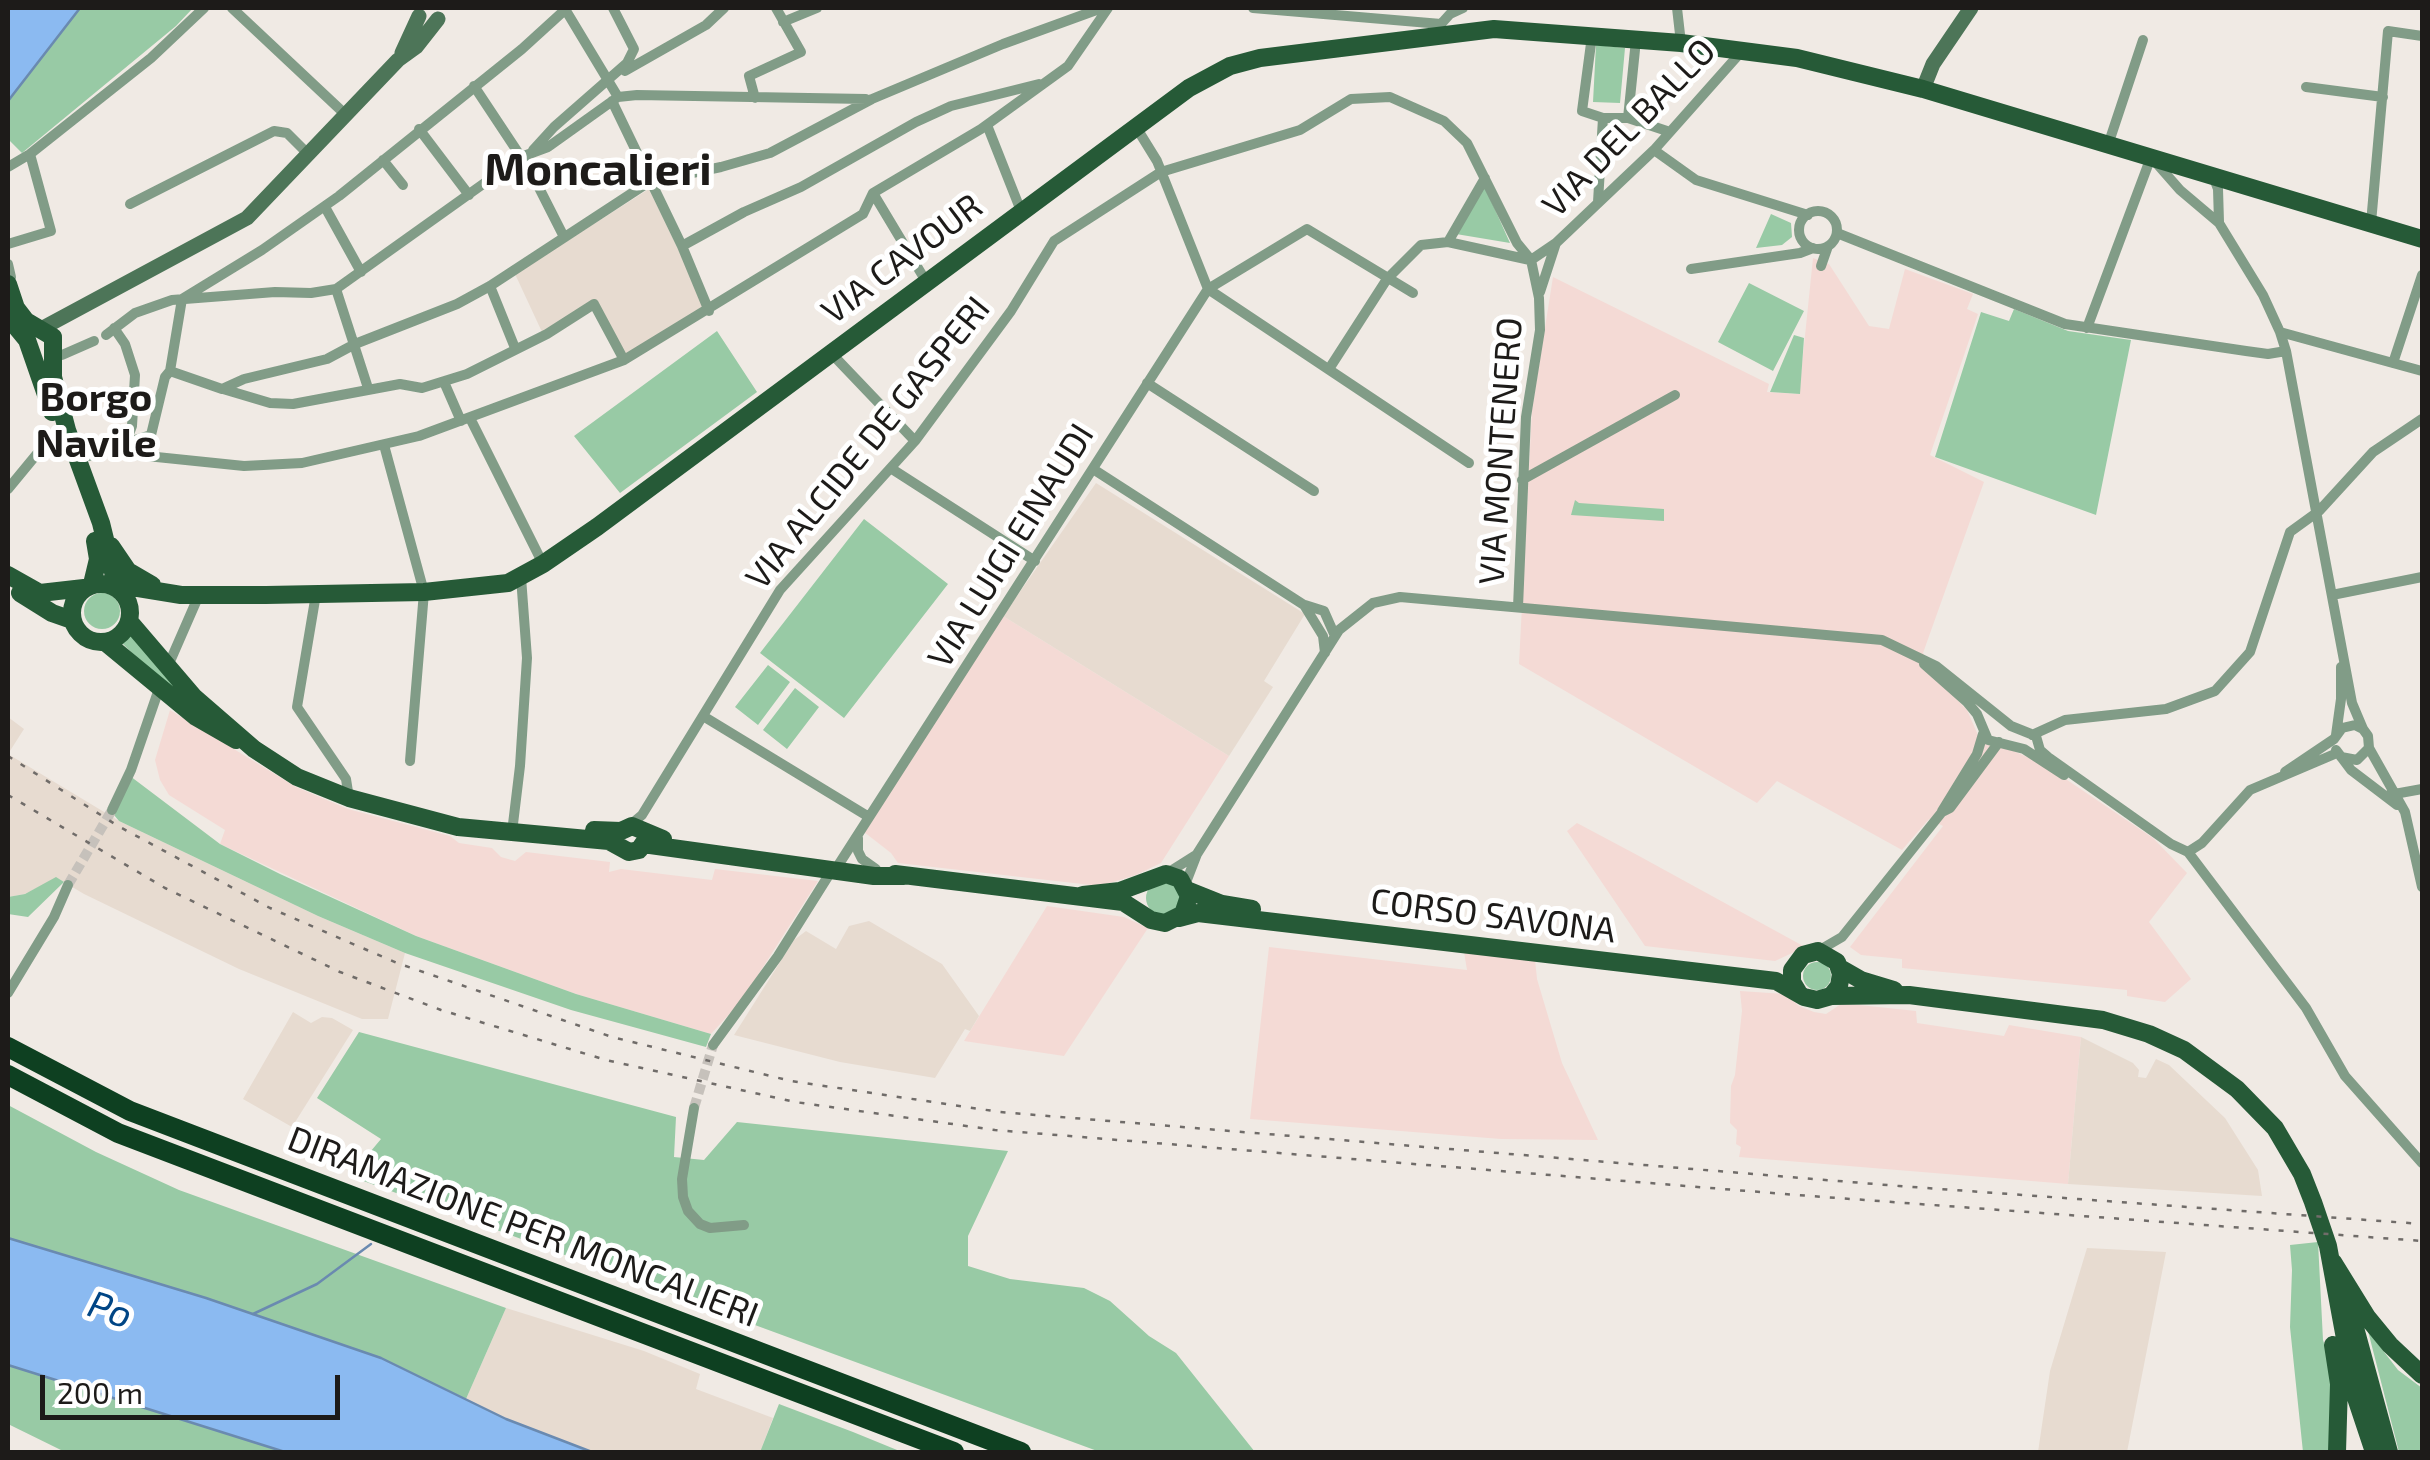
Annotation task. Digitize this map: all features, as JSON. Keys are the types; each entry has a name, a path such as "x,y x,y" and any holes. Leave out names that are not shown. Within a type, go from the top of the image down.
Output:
{"highway":[{"name":"DIRAMAZIONE PER MONCALIERI","path":"8,1047 58,1077 130,1111 1021,1452"},
{"name":"DIRAMAZIONE PER MONCALIERI","path":"8,1075 118,1133 954,1452"}],"main road":[{"path":"1921,88 1971,8"},
{"path":"398,60 418,11"},
{"path":"418,11 426,25 441,12"},
{"path":"44,346 76,312 232,228 260,206 398,60 416,48 441,12"},
{"name":"VIA CAVOUR","path":"130,616 140,601 190,595 424,592 494,586 521,577 544,564 1136,126 1206,78 1246,61 1442,29 1494,29 1681,43 1823,62 2422,239"},
{"path":"8,284 16,308 44,346 117,588"},
{"path":"8,317 44,346 96,542 98,559 88,586 74,600 72,620"},
{"path":"100,524 132,575 148,584 190,595"},
{"path":"8,575 40,593 109,584 117,588 128,601 130,616 168,667 194,697 254,749"},
{"path":"8,585 52,613 72,620 81,634 104,642 221,734 297,776 349,798 458,827 603,840 634,832"},
{"name":"VIA CAVOUR","path":"117,588 190,595"},
{"path":"104,642 120,635 130,616"},
{"path":"424,818 634,832 710,852 1083,894 1123,902 1158,922 1179,918 1187,908 1186,888 1166,874 1120,891 1083,894"},
{"path":"836,867 876,869 904,876"},
{"path":"1146,882 1140,899 1146,915"},
{"name":"CORSO SAVONA","path":"1186,888 1222,904 1258,910 1731,966 1768,969 1798,960"},
{"name":"CORSO SAVONA","path":"1179,918 1198,913 1776,980 1798,992"},
{"path":"1909,994 1831,996 1818,1000 1798,992 1792,976 1798,960 1818,951 1861,980 1909,994 2104,1020 2184,1050 2237,1090 2274,1128 2302,1174 2338,1278 2389,1452"},
{"path":"1831,996 1839,986 1838,965"},
{"path":"2338,1278 2390,1345 2422,1375"},
{"path":"2337,1452 2338,1384 2328,1309 2338,1278"},
{"path":"2338,1278 2356,1398 2374,1452"}],"street":[{"path":"8,167 30,154 150,58 204,8"},
{"path":"232,8 346,115"},
{"path":"119,444 144,438 155,428 182,300 325,207 522,49 566,8 614,78 615,99 649,182 710,311"},
{"path":"613,8 634,49 614,78"},
{"path":"108,452 128,434 134,412 135,375 125,344 110,331 135,313 182,300 336,289 527,154 614,78 706,25 724,8"},
{"path":"755,98 748,76 801,52 776,8"},
{"path":"783,22 817,8"},
{"path":"78,458 108,452 244,466 302,463 384,445 624,360 710,311 863,214 873,193 987,124 1068,66 1105,8"},
{"path":"222,389 244,379 327,359 456,304 649,182 770,152 872,99 1002,44 1105,8"},
{"path":"1253,8 1442,29 1449,11 1463,8"},
{"path":"1677,8 1681,43"},
{"path":"2371,223 2388,31 2422,36"},
{"path":"1592,35 1582,111 1604,118 1628,118 1670,132"},
{"path":"1628,118 1636,40"},
{"path":"2108,145 2144,40"},
{"name":"VIA DEL BALLO","path":"1539,265 1556,243 1654,150 1742,51"},
{"path":"682,246 951,106 1044,83"},
{"path":"474,86 527,154 564,236"},
{"path":"2306,88 2382,97"},
{"path":"527,154 548,147 615,99 637,95 872,99"},
{"name":"VIA ALCIDE DE GASPERI","path":"634,832 780,590 892,469 1010,311 1054,241 1161,172 1300,130 1351,98 1390,98 1444,121 1467,143 1517,244 1539,265"},
{"path":"1598,204 1604,118"},
{"path":"987,124 1021,211"},
{"path":"1136,126 1161,172 1208,289 1468,462"},
{"path":"419,130 469,195"},
{"path":"130,204 274,131 287,133 309,155"},
{"path":"1654,150 1696,180 1808,214 1820,212 1831,216 1837,232 2038,314 2087,328 2268,354 2286,351"},
{"path":"8,244 51,230 30,154"},
{"path":"2087,328 2150,157 2219,224 2263,295 2280,332 2352,702 2390,794 2405,812 2422,887"},
{"path":"383,160 404,186"},
{"path":"2180,190 2180,179 2189,168"},
{"path":"2214,176 2219,224"},
{"path":"1448,242 1484,178"},
{"path":"2216,205 2229,191 2251,187"},
{"path":"873,193 927,283"},
{"path":"325,207 361,272"},
{"path":"1786,208 1814,248 1821,266 1837,232"},
{"path":"1782,254 1801,232 1808,214"},
{"path":"1208,289 1307,229 1413,293"},
{"path":"1329,369 1387,279 1421,245 1448,242 1539,265"},
{"path":"1690,270 1828,246"},
{"path":"8,264 8,284"},
{"name":"VIA MONTENERO","path":"1518,607 1526,416 1540,330 1539,265"},
{"path":"2393,363 2422,275"},
{"path":"490,286 515,348"},
{"path":"336,289 368,388"},
{"name":"VIA LUIGI EINAUDI","path":"713,1045 778,956 870,817 1208,289"},
{"path":"170,371 270,403 292,404 400,384 422,388 444,382 547,334 594,304 624,360"},
{"path":"2280,332 2422,370"},
{"path":"44,346 94,340"},
{"path":"831,353 914,440"},
{"path":"444,382 544,564"},
{"path":"1146,383 1314,491"},
{"path":"1522,480 1675,395"},
{"path":"134,412 144,426 155,428"},
{"path":"1920,660 1967,702 1988,740 2032,744 2073,720 2178,706 2223,684 2250,652 2296,524 2316,514 2373,452 2422,420"},
{"path":"384,445 424,592 410,762"},
{"path":"8,489 41,449"},
{"path":"892,469 1035,560"},
{"path":"1093,469 1304,605 1324,611 1336,636"},
{"path":"513,824 526,658 521,577"},
{"path":"2332,595 2422,577"},
{"path":"316,594 297,707 346,779 349,798"},
{"path":"168,667 190,595"},
{"path":"1186,888 1196,854 1336,636 1362,610 1386,599 1400,597 1882,640 1936,666 2032,744 2040,762 2091,787 2188,852 2306,1008 2345,1076 2422,1163"},
{"path":"1304,605 1323,636 1325,654"},
{"path":"2341,646 2341,699 2335,737 2339,755 2362,780 2390,794 2422,788"},
{"path":"112,810 131,770 160,686"},
{"path":"702,716 870,817"},
{"path":"1818,951 1842,937 1942,812 1977,754 1988,718 2003,719"},
{"path":"1942,812 1961,794 2008,731 2003,719"},
{"path":"2188,852 2202,843 2250,790 2285,772 2346,726 2363,729"},
{"path":"2285,772 2339,755 2357,760 2369,748"},
{"path":"859,832 858,851 876,869"},
{"path":"1166,874 1196,854"},
{"path":"8,993 54,917 68,885"},
{"path":"1838,965 1842,937"},
{"path":"694,1108 682,1180 688,1211 710,1228 744,1224"}],"shaded area":[{"path":"649,189 706,307 625,356 595,303 542,332 515,274"},
{"path":"1813,258 1829,264 1869,326 1889,329 1905,269 1973,294 1967,309 1978,314 1930,455 1984,482 1923,653 1945,687 1967,710 1978,735 2045,765 2153,838 2187,873 2149,922 2191,979 2165,1002 2127,996 2127,990 1902,968 1902,959 1861,955 1850,947 1943,826 1929,819 1902,850 1777,781 1757,803 1519,664 1532,410 1553,277 1769,384 1767,392 1799,394"},
{"path":"1096,483 1305,614 1264,681 1273,687 1229,756 1003,616"},
{"path":"1003,616 1229,756 1161,863 1100,886 898,863 864,832"},
{"path":"170,710 296,787 348,809 450,836 459,843 492,848 501,857 515,861 526,852 610,862 609,872 621,869 712,880 715,869 818,881 742,1000 711,1034 576,994 416,936 220,844 225,830 169,795 160,780 155,760"},
{"path":"8,717 24,729 8,754"},
{"path":"8,754 119,821 405,953 388,1019 362,1019 239,969 57,878 25,894 8,897"},
{"path":"1577,823 1805,947 1775,961 1645,946 1567,831"},
{"path":"1047,906 1124,917 1148,928 1064,1056 964,1041"},
{"path":"869,921 942,964 979,1016 970,1031 965,1029 935,1078 840,1062 734,1035 794,940 806,931 836,949 849,926"},
{"path":"1269,947 1467,970 1464,952 1535,960 1562,1063 1598,1140 1501,1139 1250,1119"},
{"path":"1740,991 1785,994 1799,1006 1826,1014 1841,1004 1859,1005 1916,1011 1917,1023 2004,1036 2009,1025 2081,1037 2068,1184 1739,1157 1737,1130 1730,1123 1742,1011"},
{"path":"293,1012 311,1023 322,1017 332,1018 353,1030 292,1127 243,1099"},
{"path":"2081,1037 2133,1063 2139,1070 2138,1077 2146,1078 2156,1059 2169,1065 2225,1118 2258,1170 2262,1196 2068,1184"},
{"path":"2087,1248 2166,1252 2127,1452 2038,1452 2050,1371"},
{"path":"506,1308 644,1351 700,1374 696,1389 773,1418 760,1452 592,1452 466,1399"}],"green space":[{"path":"80,8 193,8 22,153 8,139 8,101"},
{"path":"1596,45 1625,48 1620,103 1593,102"},
{"path":"1484,185 1510,243 1456,234"},
{"path":"1771,214 1791,223 1792,237 1782,245 1756,248"},
{"path":"1749,283 1804,311 1773,371 1718,342"},
{"path":"2014,309 2068,331 2131,340 2096,515 1935,457 1981,312 2009,321"},
{"path":"717,331 757,392 620,493 574,436"},
{"path":"1794,335 1804,338 1800,394 1770,392"},
{"path":"1575,500 1664,509 1664,521 1571,515"},
{"path":"864,519 948,584 844,718 760,653"},
{"path":"102,593 115,598 120,611 115,624 102,629 89,624 84,611 89,598"},
{"path":"131,635 199,708 121,642"},
{"path":"768,665 790,682 758,725 735,707"},
{"path":"795,688 819,707 787,749 763,730"},
{"path":"130,776 220,844 280,874 416,936 576,994 711,1034 706,1047 571,1010 405,953 318,916 119,821 114,815"},
{"path":"56,877 64,882 28,917 8,914 8,897 25,894"},
{"path":"1163,881 1175,886 1180,898 1175,910 1163,915 1151,910 1146,898 1151,886"},
{"path":"1817,962 1827,966 1831,976 1827,986 1817,990 1807,986 1803,976 1807,966"},
{"path":"359,1032 676,1117 674,1157 704,1160 737,1122 1008,1151 968,1236 968,1266 1010,1279 1084,1288 1110,1301 1149,1336 1176,1353 1255,1452 1100,1452 350,1176 381,1139 317,1098"},
{"path":"8,1105 179,1190 506,1308 466,1399 381,1358 206,1298 8,1238"},
{"path":"2318,1242 2323,1340 2335,1378 2333,1452 2303,1452 2290,1327 2290,1245"},
{"path":"2368,1331 2398,1370 2422,1388 2422,1452 2399,1452"},
{"path":"8,1365 285,1452 65,1452 8,1424"},
{"path":"779,1404 853,1432 902,1452 760,1452"}],"water":[{"path":"8,8 80,8 8,101"},
{"name":"Po","path":"8,1238 206,1298 381,1358 506,1419 592,1452 285,1452 8,1365"}],"waterway":[{"path":"253,1314 317,1284 371,1244"}],"tunnel":[{"path":"68,885 112,810"},
{"path":"694,1108 713,1045"}],"railway":[{"path":"8,756 118,826 270,908 397,963 612,1037 791,1081 1000,1112 1899,1186 2422,1224"},
{"path":"8,795 165,888 340,972 441,1010 606,1060 795,1102 995,1130 2422,1241"}],"district":[{"name":"Moncalieri","path":"598,170"},
{"name":"Borgo Navile","path":"96,421"}]}
